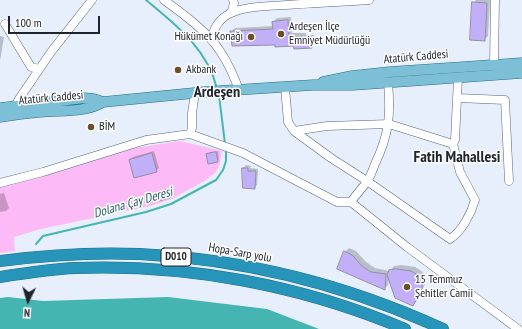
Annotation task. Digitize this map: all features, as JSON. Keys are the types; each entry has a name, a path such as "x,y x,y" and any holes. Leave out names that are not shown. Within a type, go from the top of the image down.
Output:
{"highway":[{"name":"Hopa-Sarp yolu","path":"0,261 74,254 138,254 214,261 258,268 348,292 396,308 443,329"},
{"name":"D010","path":"1,276 76,268 133,268 181,271 280,288 343,306 405,329"}],"main road":[{"name":"Atatürk Caddesi","path":"313,85 329,80 367,75 522,63"},
{"name":"Atatürk Caddesi","path":"0,108 84,98 103,102 235,90 313,85 388,83 522,73"},
{"name":"Atatürk Caddesi","path":"0,117 37,112 85,109 103,102"}],"street":[{"path":"21,105 18,103 19,99 39,69 65,33 92,0"},
{"path":"164,0 182,13 212,41 232,72 235,90"},
{"path":"212,41 216,26 232,11 234,3 233,0"},
{"path":"229,14 256,7 311,2 369,0"},
{"path":"494,64 495,0"},
{"path":"5,24 31,67 39,69"},
{"path":"285,87 288,122 294,131 330,158 367,181 450,239 457,234 472,211 475,200 460,172 453,144 455,140 458,78"},
{"path":"351,202 356,193 367,181 381,151 389,124 390,102 388,83"},
{"path":"190,134 192,128 192,113 200,93"},
{"path":"457,98 505,100 509,180"},
{"path":"294,131 328,126 389,124 453,144"},
{"path":"0,183 43,172 146,140 190,134 243,153 337,202 351,202 407,247 518,329"}],"shaded area":[{"path":"180,141 222,151 219,167 215,173 206,180 172,199 150,206 41,229 14,237 15,251 0,253 0,186 128,149"},
{"path":"8,297 43,301 168,297 267,309 319,329 0,329 0,298"}],"building":[{"path":"472,2 487,3 485,41 470,40"},
{"path":"288,20 289,36 311,38 312,48 294,49 293,46 275,47 275,45 232,46 230,31 273,29 272,22"},
{"path":"216,152 218,162 208,164 206,154"},
{"path":"152,153 157,172 134,178 129,160"},
{"path":"242,168 248,168 248,171 256,171 255,189 243,188"},
{"path":"170,189 172,197 159,201 156,193"},
{"path":"344,251 352,255 362,266 371,272 386,274 385,290 337,269"},
{"name":"15 Temmuz Şehitler Camii","path":"396,269 411,271 419,276 422,283 422,289 413,306 395,298 387,275 389,270"}],"waterway":[{"name":"Dolana Çay Deresi","path":"146,0 189,38 206,62 213,75 217,89"},
{"name":"Dolana Çay Deresi","path":"219,95 225,144"},
{"name":"Dolana Çay Deresi","path":"36,244 43,236 146,212 171,204 216,180 223,170 226,161 226,149"}],"place":[{"name":"Ardeşen İlçe Emniyet Müdürlüğü","path":"281,34"},
{"name":"Hükümet Konağı","path":"251,37"},
{"name":"Akbank","path":"178,70"},
{"name":"BİM","path":"91,127"},
{"name":"15 Temmuz Şehitler Camii","path":"407,287"}],"district":[{"name":"Ardeşen","path":"217,92"},
{"name":"Fatih Mahallesi","path":"457,157"}]}
